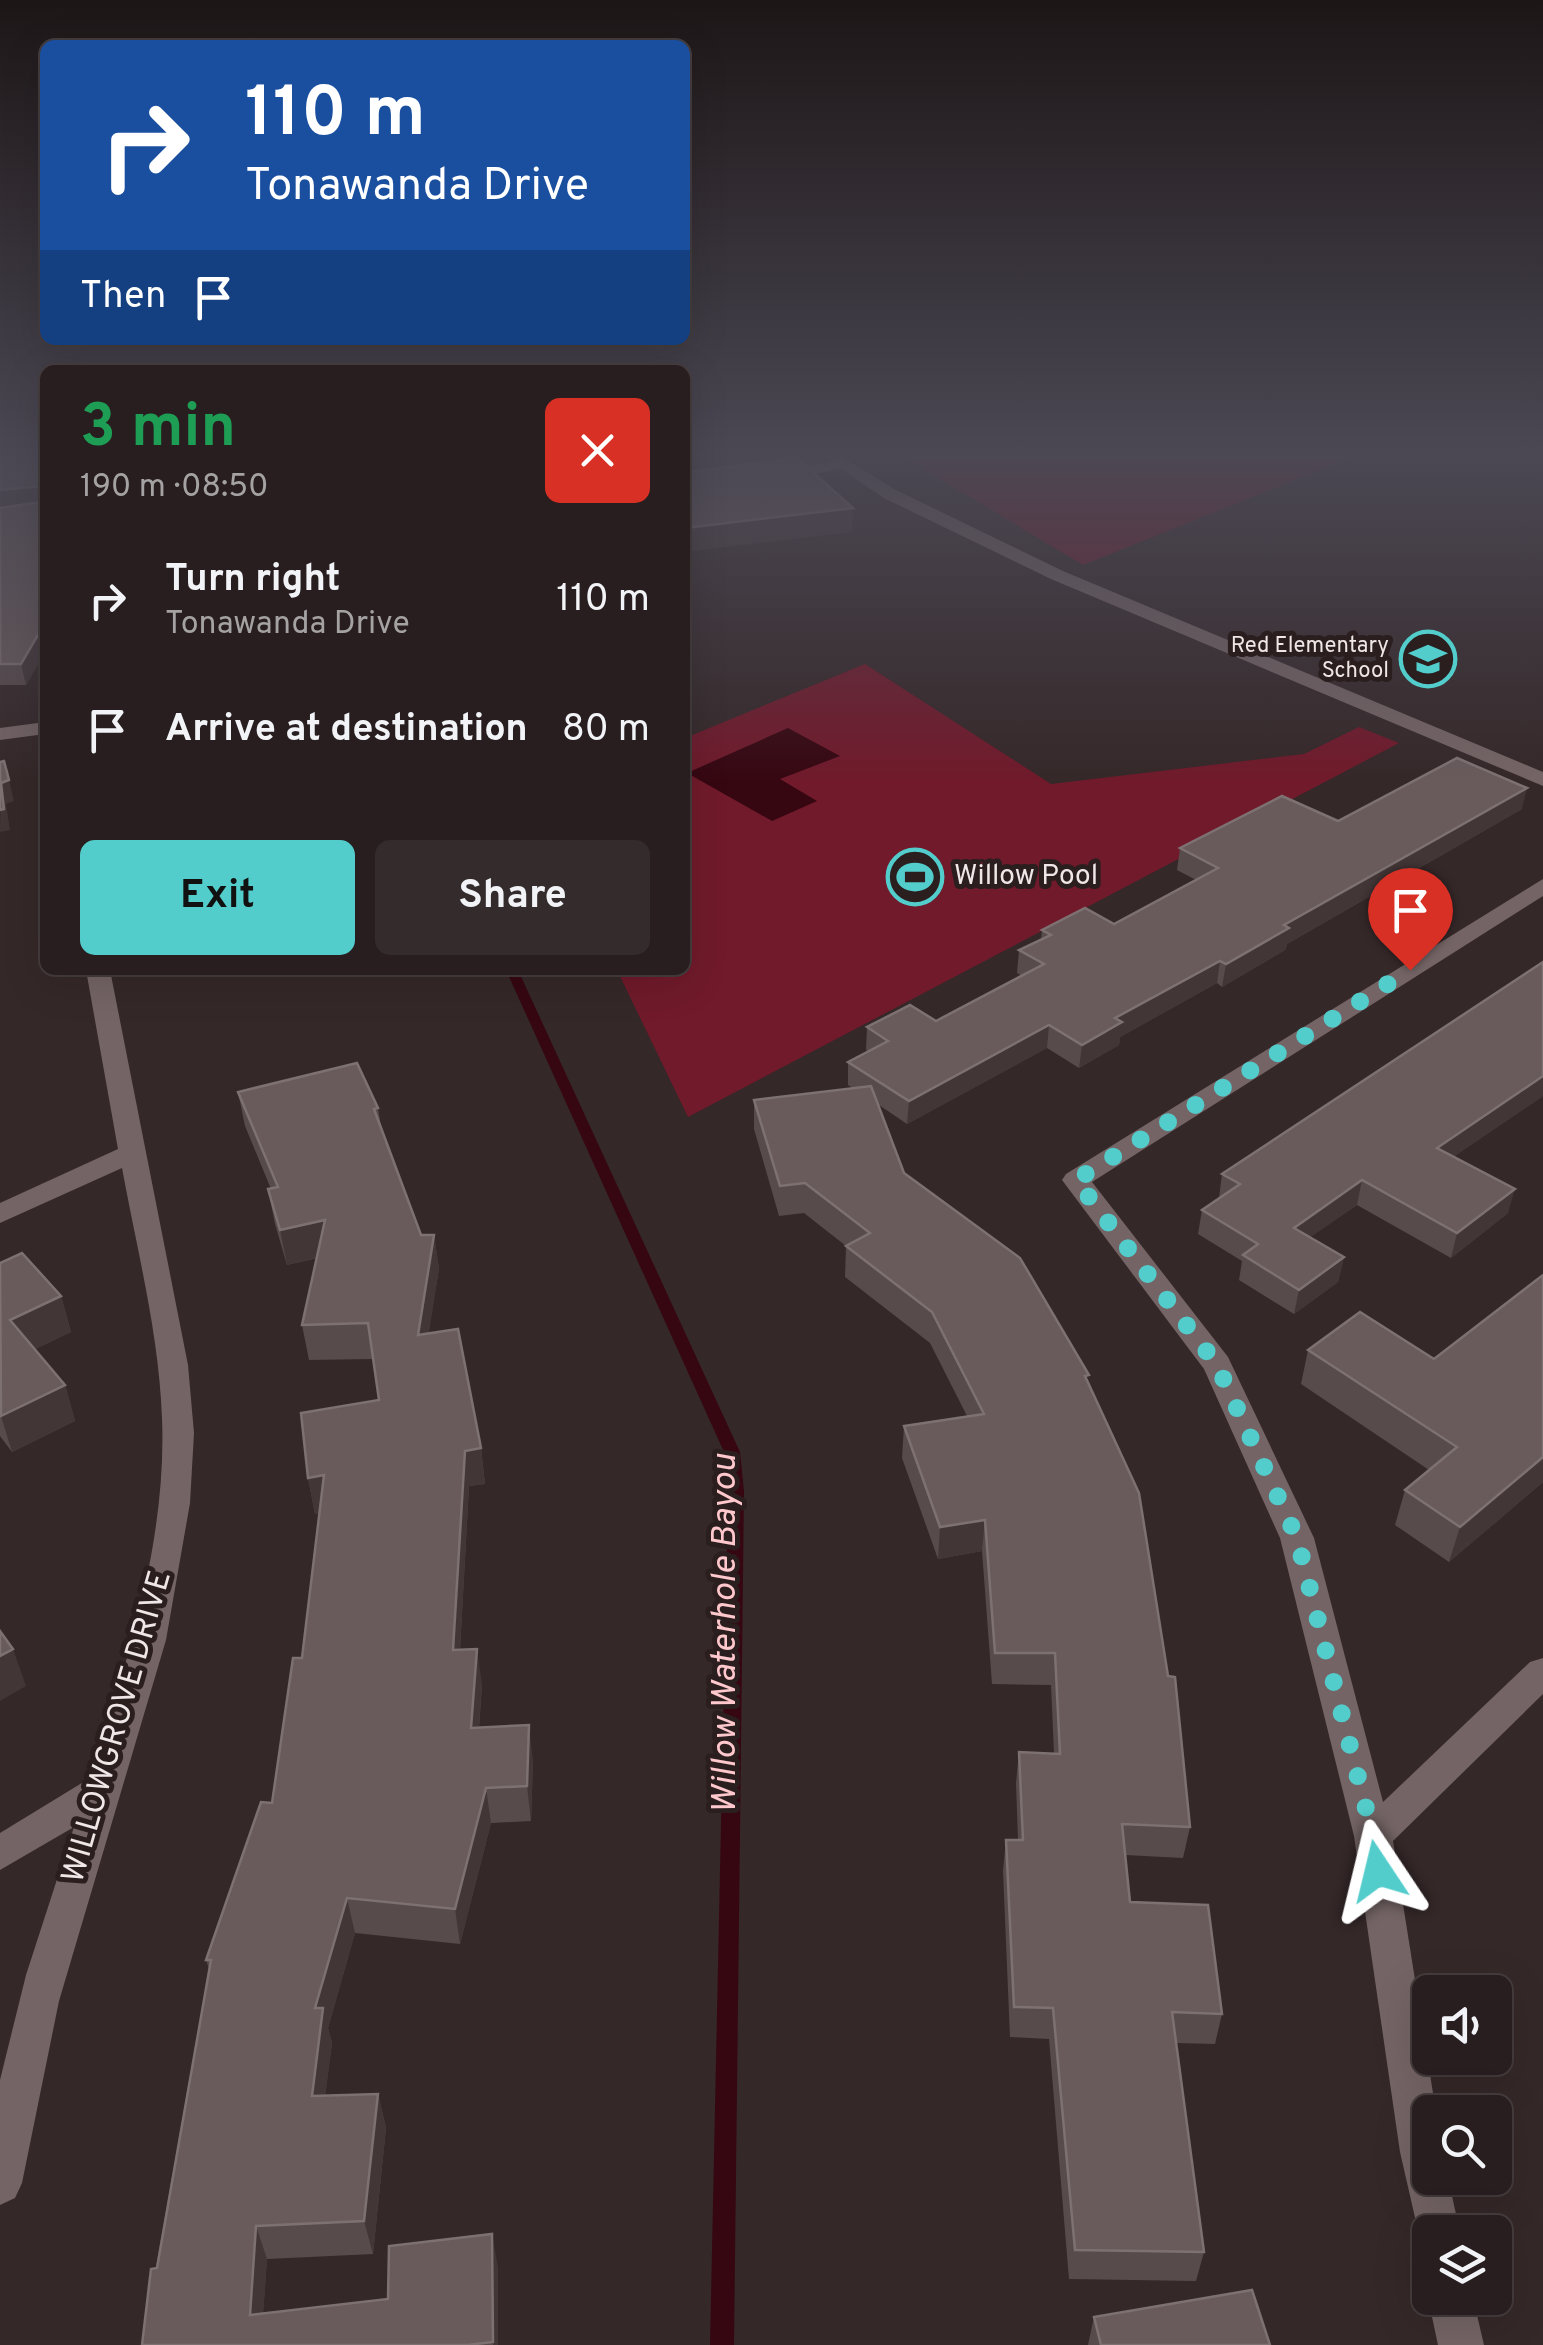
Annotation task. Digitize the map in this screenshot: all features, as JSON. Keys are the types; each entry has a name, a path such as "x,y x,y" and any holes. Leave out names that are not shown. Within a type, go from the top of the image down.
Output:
{"street":[{"path":"1032,562 1543,780"},
{"path":"0,734 40,729"},
{"path":"1434,2215 1421,2152 1373,1836 1297,1538 1217,1365 1076,1180 1543,886"},
{"name":"WILLOWGROVE DRIVE","path":"0,2183 44,1979 141,1670 163,1577 174,1501 178,1431 173,1365 99,975"},
{"path":"0,1214 132,1153"},
{"path":"1373,1836 1543,1672"},
{"path":"0,1854 103,1790"},
{"path":"1455,2315 1461,2345"}],"shaded area":[{"name":"Willow Pool","path":"865,664 1051,784 1304,754 1359,727 1399,743 688,1117 619,975 690,975 690,736"},
{"path":"788,728 840,756 780,779 817,801 772,821 690,772"}],"building":[{"path":"0,562 40,562 40,632 21,664 0,664"},
{"path":"1457,758 1527,788 1284,925 1289,928 1226,964 1220,961 1115,1018 1122,1022 1082,1045 1049,1025 909,1101 848,1062 888,1041 867,1027 910,1005 936,1021 1044,964 1019,950 1051,935 1042,930 1085,908 1114,924 1218,868 1180,848 1282,796 1338,821"},
{"path":"4,761 9,780 1,783 4,809 0,810 0,762"},
{"path":"1543,962 1543,1076 1437,1148 1515,1189 1457,1233 1362,1180 1294,1228 1344,1257 1299,1290 1243,1255 1258,1244 1202,1210 1240,1184 1222,1174"},
{"path":"357,1063 378,1108 374,1109 421,1235 434,1235 418,1335 458,1329 481,1448 465,1451 453,1650 477,1649 471,1728 529,1725 527,1786 486,1788 455,1909 347,1898 315,2008 323,2008 312,2096 378,2094 364,2221 256,2226 250,2315 388,2299 389,2246 492,2234 493,2342 142,2345 151,2269 157,2268 211,1960 206,1960 261,1802 272,1803 293,1658 302,1658 324,1475 308,1478 301,1413 379,1400 368,1323 302,1325 325,1220 280,1230 268,1189 278,1187 238,1092"},
{"path":"871,1086 904,1173 1020,1258 1089,1375 1085,1376 1139,1493 1168,1676 1175,1677 1190,1827 1122,1824 1130,1902 1208,1905 1222,2014 1172,2012 1204,2252 1075,2250 1053,2008 1014,2007 1006,1840 1023,1840 1019,1752 1060,1754 1055,1653 995,1653 985,1520 940,1527 904,1426 984,1414 932,1312 846,1246 870,1233 805,1183 780,1186 754,1100"},
{"path":"22,1253 61,1296 10,1320 65,1385 1,1416 0,1263"},
{"path":"1543,1275 1543,1457 1460,1527 1405,1490 1457,1447 1308,1350 1360,1312 1434,1359"},
{"path":"0,1631 13,1649 0,1656"},
{"path":"1252,2290 1270,2345 1101,2345 1094,2317"}],"waterway":[{"name":"Willow Waterhole Bayou","path":"514,975 732,1452 736,1491 722,2345"}],"place":[{"name":"Red Elementary School","path":"1428,659"},
{"name":"Willow Pool","path":"915,877"}],"route":[{"path":"1378,1871 1373,1836 1297,1538 1217,1365 1076,1180 1410,970"}]}
